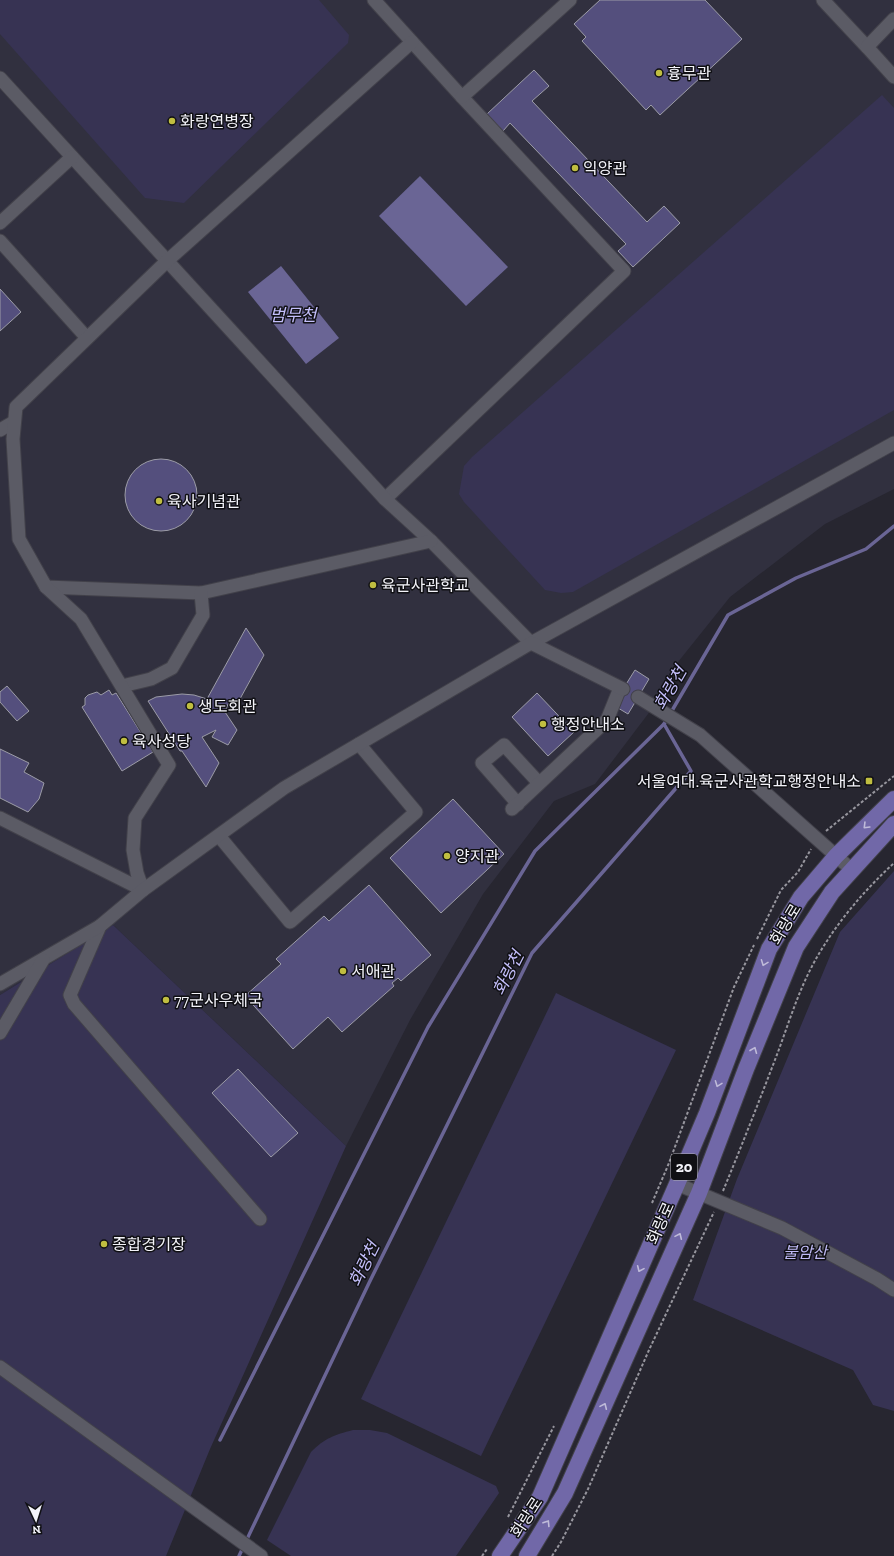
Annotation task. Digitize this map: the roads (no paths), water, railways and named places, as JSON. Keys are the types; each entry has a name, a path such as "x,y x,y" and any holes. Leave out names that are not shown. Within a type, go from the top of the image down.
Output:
{"main road":[{"name":"화랑로","path":"500,1556 540,1497 707,1113 769,949 801,897 836,856 894,799"},
{"name":"화랑로","path":"527,1556 565,1493 699,1193 746,1069 796,947 832,892 894,824"}],"street":[{"path":"374,0 462,98 624,271 385,499"},
{"path":"462,98 570,0"},
{"path":"823,0 894,77"},
{"path":"867,47 894,19"},
{"path":"143,890 137,872 133,850 135,818 169,765 81,619 46,587 19,538 13,439 16,407 167,261 412,42"},
{"path":"0,78 385,499 431,541 532,643 622,689 607,720 515,806 482,763 504,744 539,783"},
{"path":"0,223 72,157"},
{"path":"0,240 87,338"},
{"path":"0,430 14,422"},
{"path":"0,984 100,926 143,890 284,788 532,643 894,443"},
{"path":"46,587 201,593 431,541"},
{"path":"122,686 151,679 172,668 203,615 201,593"},
{"path":"639,698 700,735 852,870"},
{"path":"219,836 290,922 416,812 359,744"},
{"path":"0,818 143,890"},
{"path":"100,926 70,994 74,1004 260,1219"},
{"path":"0,1033 44,958"},
{"path":"677,1184 782,1228 877,1279 894,1290"},
{"path":"0,1367 256,1552"}],"water":[{"path":"420,176 508,267 466,306 379,216"},
{"name":"범무천","path":"281,266 339,338 306,364 248,292"}],"waterway":[{"name":"화랑천","path":"670,714 728,615 796,578 866,549 894,526"},
{"name":"화랑천","path":"239,1556 369,1283 532,953 691,771 664,724 667,719"},
{"path":"220,1440 428,1027 535,851 664,724"}],"place":[{"name":"흉무관","path":"659,73"},
{"name":"화랑연병장","path":"172,121"},
{"name":"익양관","path":"575,168"},
{"name":"육사기념관","path":"159,501"},
{"name":"육군사관학교","path":"373,585"},
{"name":"생도회관","path":"190,706"},
{"name":"행정안내소","path":"543,724"},
{"name":"육사성당","path":"124,741"},
{"name":"서울여대.육군사관학교행정안내소","path":"869,781"},
{"name":"양지관","path":"447,856"},
{"name":"서애관","path":"343,971"},
{"name":"77군사우체국","path":"166,1000"},
{"name":"종합경기장","path":"104,1244"}],"park label":[{"name":"불암산","path":"805,1252"}]}
